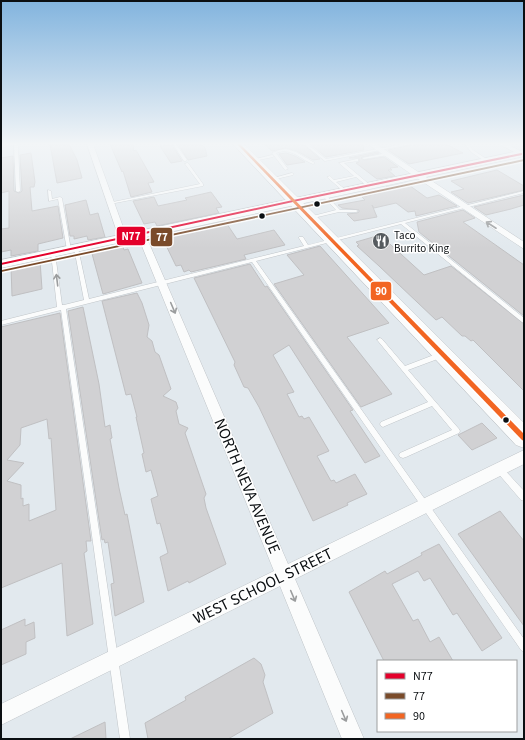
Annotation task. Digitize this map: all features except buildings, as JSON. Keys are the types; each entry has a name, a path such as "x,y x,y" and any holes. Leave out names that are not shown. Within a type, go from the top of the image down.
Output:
{"main road":[{"path":"272,179 524,438"},
{"path":"1,264 400,179"}],"street":[{"path":"102,179 122,238"},
{"path":"422,179 524,246"},
{"name":"NORTH NEVA AVENUE","path":"142,234 353,739"},
{"name":"WEST SCHOOL STREET","path":"1,716 524,457"}],"lane":[{"path":"17,179 18,192"},
{"path":"110,202 202,185 198,179"},
{"path":"331,179 344,190"},
{"path":"334,181 345,179"},
{"path":"360,179 368,185"},
{"path":"49,191 50,200 60,198 86,302"},
{"path":"1,323 401,222 523,193"},
{"path":"323,194 339,211"},
{"path":"310,218 339,211 356,211"},
{"path":"401,222 524,321"},
{"path":"301,238 307,246"},
{"path":"53,253 125,739"},
{"path":"253,259 524,647"},
{"path":"380,340 457,431 403,455"},
{"path":"404,369 442,354"},
{"path":"383,424 433,403"},
{"path":"499,469 524,497"}],"transit line":[{"name":"90","path":"272,179 524,438"},
{"name":"N77","path":"1,264 402,179"},
{"name":"77","path":"2,271 437,179"}],"place":[{"name":"Taco Burrito King","path":"381,241"}]}
